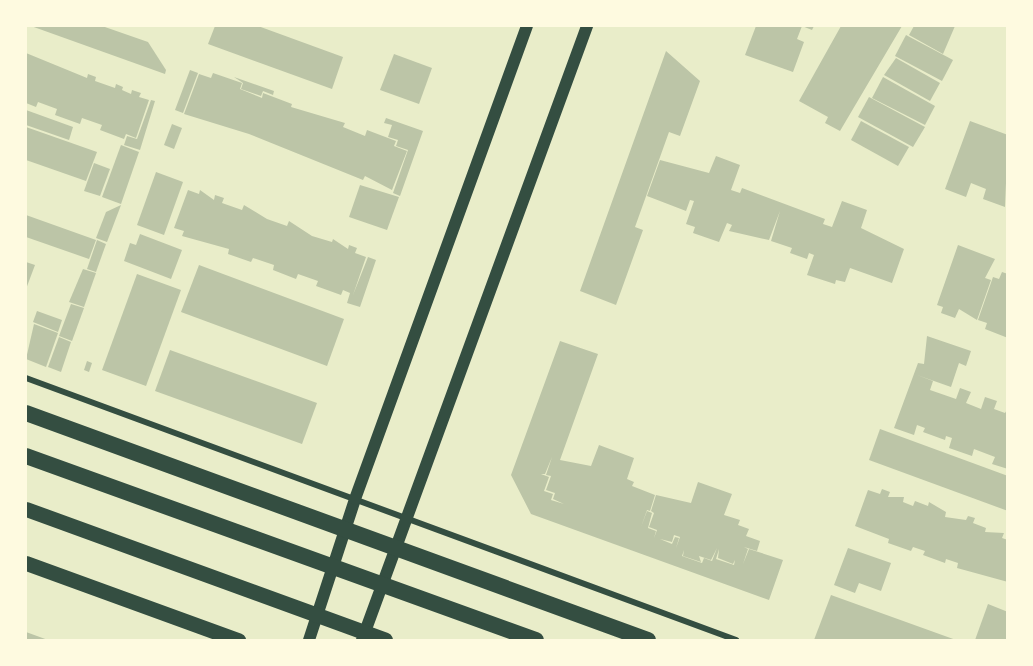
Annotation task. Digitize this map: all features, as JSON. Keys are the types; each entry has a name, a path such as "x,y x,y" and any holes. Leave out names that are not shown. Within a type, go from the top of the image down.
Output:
{"highway":[{"path":"26,413 648,640"},
{"path":"26,456 536,640"}],"main road":[{"path":"309,640 355,499 527,26"},
{"path":"363,637 409,519 587,26"},
{"path":"26,509 316,615 363,637 385,640"},
{"path":"26,563 238,640"}],"street":[{"path":"26,378 736,640"}],"building":[{"path":"31,26 102,26 148,42 166,70 165,74"},
{"path":"215,26 258,26 343,57 332,89 208,44"},
{"path":"756,26 802,26 797,39 804,42 793,72 745,55"},
{"path":"802,26 814,26 812,30"},
{"path":"841,26 902,26 840,131 825,123 828,117 799,101"},
{"path":"914,26 955,26 943,54 909,35"},
{"path":"906,35 953,60 942,81 895,56"},
{"path":"666,51 700,81 680,136 669,132 635,227 643,230 616,305 580,291"},
{"path":"26,53 87,78 88,74 96,77 95,81 115,88 116,84 131,94 132,90 141,93 139,97 149,100 136,138 126,134 124,139 100,130 102,125 82,118 80,124 55,115 57,109 38,102 36,107 26,103"},
{"path":"394,54 432,68 419,104 380,90"},
{"path":"896,58 940,83 930,101 884,75"},
{"path":"190,70 198,73 183,113 175,110"},
{"path":"213,73 242,83 240,89 262,98 263,93 292,104 291,107 345,123 343,127 365,136 367,130 396,141 394,146 407,151 392,190 365,176 363,180 249,134 184,114 199,74 211,78"},
{"path":"234,77 274,91 273,95 263,91 261,96 241,89 243,83"},
{"path":"883,77 935,106 925,125 872,98"},
{"path":"869,97 925,127 913,147 858,117"},
{"path":"151,100 155,101 140,150 124,145 127,136 137,139"},
{"path":"26,110 73,127 69,140 26,125"},
{"path":"386,118 423,131 400,196 393,193 408,150 396,146 398,140 388,137 392,125 384,123"},
{"path":"861,121 909,147 898,166 851,140"},
{"path":"970,121 1008,135 1005,207 983,199 986,189 971,183 966,197 945,189"},
{"path":"172,124 182,128 174,149 164,145"},
{"path":"26,127 97,152 86,181 26,160"},
{"path":"121,145 139,152 121,204 102,197"},
{"path":"716,156 740,165 731,190 740,193 742,188 825,219 823,224 832,227 842,201 867,210 861,228 904,249 892,283 850,268 845,282 836,280 835,284 807,275 814,255 809,253 807,259 790,253 792,248 771,241 780,211 769,240 729,231 732,225 727,223 719,242 693,233 695,227 686,224 694,201 690,200 686,211 647,196 660,160 709,173"},
{"path":"94,163 110,169 100,196 84,191"},
{"path":"156,172 183,182 164,235 137,225"},
{"path":"360,185 399,197 387,230 349,217"},
{"path":"188,190 199,194 200,190 214,200 215,195 224,198 222,203 242,210 244,205 267,219 287,226 289,221 312,236 332,242 333,239 348,249 349,245 357,248 355,253 366,257 353,295 368,257 376,260 360,307 347,303 350,293 343,290 341,295 316,286 318,281 298,274 296,279 273,270 274,265 253,258 251,262 228,254 229,249 182,236 184,231 174,228"},
{"path":"121,205 107,242 96,238 106,212"},
{"path":"26,215 96,240 89,259 26,237"},
{"path":"140,234 182,250 171,279 124,261 130,243 136,245"},
{"path":"97,240 106,244 96,272 87,269"},
{"path":"958,245 995,259 985,278 991,280 977,320 959,309 955,318 941,313 943,307 937,305"},
{"path":"26,262 35,265 26,289"},
{"path":"199,265 344,319 327,366 181,312"},
{"path":"83,269 96,273 84,307 69,302"},
{"path":"1002,272 1008,274 1008,338 985,329 987,323 978,320 993,277 999,279"},
{"path":"137,274 181,290 146,386 102,370"},
{"path":"71,304 84,308 72,341 59,336"},
{"path":"37,311 62,320 58,332 33,322"},
{"path":"34,324 58,333 46,367 26,359"},
{"path":"927,336 971,351 966,366 959,363 951,387 917,375 933,381 930,390 956,399 960,388 971,392 966,403 981,409 985,397 997,401 994,409 1005,413 1008,408 1008,469 992,464 995,457 974,449 972,456 949,448 952,438 946,436 945,440 923,432 925,428 917,425 914,435 894,428 918,363 924,364"},
{"path":"59,337 71,342 61,372 48,367"},
{"path":"560,341 598,354 560,460 591,466 599,445 634,458 627,479 634,482 632,486 655,495 650,511 647,510 641,527 647,511 652,513 648,528 656,531 654,538 657,530 649,527 654,513 651,511 656,495 691,503 698,482 732,494 724,515 740,520 738,525 749,529 746,536 760,541 757,551 744,547 748,549 743,564 749,549 783,560 769,600 531,514 511,475","holes":["552,457 546,475 551,476 546,490 555,493 553,499 564,504 551,500 553,494 544,491 549,477 541,474 545,474","674,535 680,537 676,548 679,538 675,537 672,544 660,539 672,542","717,548 712,561 704,558 702,563 682,556 684,550 683,556 701,562 699,556 711,560","719,549 718,558 733,564 735,560 734,565 716,559"]},
{"path":"170,350 317,403 302,444 155,391"},
{"path":"87,361 92,363 89,372 84,370"},
{"path":"880,429 1008,476 1008,511 869,460"},
{"path":"882,489 890,492 888,497 904,497 903,502 913,506 915,501 928,506 929,502 946,512 945,517 966,520 968,516 975,518 973,523 986,528 985,532 1004,533 1002,538 1008,540 1008,582 957,568 958,563 946,559 945,563 923,555 925,551 913,547 911,551 888,543 889,539 855,526 868,490 880,494"},
{"path":"848,548 891,563 881,591 859,583 855,593 834,585"},
{"path":"831,595 956,640 814,640"},
{"path":"988,604 1008,612 1008,640 975,640"},
{"path":"26,632 48,640 26,640"}]}
